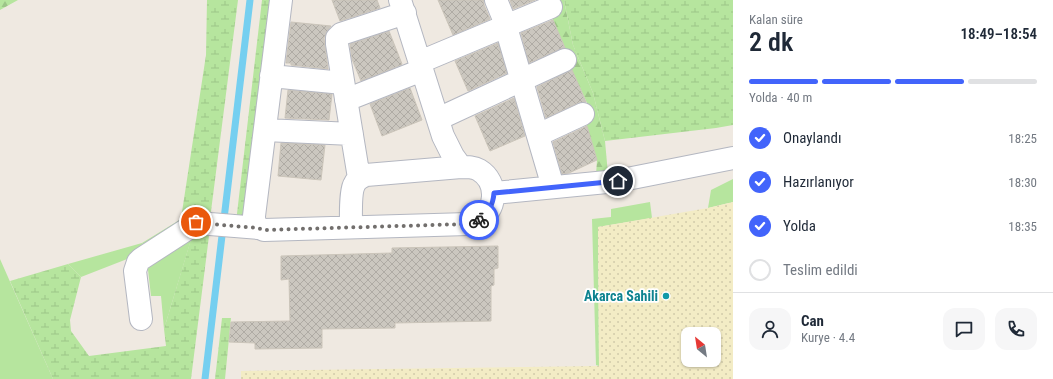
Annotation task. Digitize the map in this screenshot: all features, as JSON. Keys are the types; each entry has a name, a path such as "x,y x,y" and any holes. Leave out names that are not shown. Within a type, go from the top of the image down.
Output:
{"lane":[{"path":"252,228 255,224 254,216 281,0"},
{"path":"496,0 553,187"},
{"path":"359,178 337,44 338,38 342,34 402,4 447,145 461,167"},
{"path":"272,76 345,92 421,66 505,26 551,7"},
{"path":"438,119 565,60"},
{"path":"538,135 583,114"},
{"path":"265,130 352,134"},
{"path":"494,193 618,181 733,158"},
{"path":"141,319 135,271 138,262 189,228 195,222 199,221 210,224 264,230 468,224 477,222 484,217 493,202 494,193 486,176 479,170 471,167 366,175 359,178 354,184 352,190 350,227"}],"green space":[{"path":"0,0 18,0 0,10"},
{"path":"207,0 238,0 210,219 182,212 206,55"},
{"path":"262,0 274,0 246,222 236,222"},
{"path":"552,0 564,0 573,45 593,93 605,141 608,174 596,175 597,160 585,120 583,105 587,103 570,66 566,50 550,13"},
{"path":"564,0 733,0 733,125 605,141 593,93 573,45"},
{"path":"733,179 733,202 708,208 711,190"},
{"path":"650,202 652,218 598,227 599,366 596,365 592,219 611,217 611,209"},
{"path":"182,212 196,215 146,250 142,243 181,219"},
{"path":"195,226 210,228 191,379 53,379 10,281 68,264 81,277 70,320 71,331 89,356 166,346 164,329"},
{"path":"194,230 164,329 161,296 151,296 147,261"},
{"path":"142,243 146,250 140,254 81,277 68,264"},
{"path":"0,259 53,379 0,379"},
{"path":"222,318 231,318 225,379 215,379"}],"sand":[{"name":"Akarca Sahili","path":"733,202 733,379 241,379 241,371 599,366 598,227 708,208"}],"building":[{"path":"332,0 377,0 380,8 340,21"},
{"path":"438,0 484,0 484,5 490,19 453,35"},
{"path":"510,0 535,0 513,9"},
{"path":"553,20 565,48 529,63 521,33"},
{"path":"291,22 331,26 324,38 328,69 291,65 291,63 286,63"},
{"path":"389,31 402,64 361,81 352,59 350,44"},
{"path":"498,43 507,73 468,91 455,61"},
{"path":"572,70 586,102 578,103 546,118 537,87"},
{"path":"410,88 422,120 382,136 370,104"},
{"path":"288,90 332,94 329,120 285,118"},
{"path":"514,98 525,136 490,151 475,116"},
{"path":"587,126 597,160 569,173 562,174 553,142"},
{"path":"281,143 325,145 321,180 278,176"},
{"path":"498,246 498,268 494,269 494,285 491,286 491,321 395,323 395,328 322,329 322,348 255,349 255,343 229,342 231,322 290,321 289,279 281,280 281,256 392,253 392,248"}],"waterway":[{"path":"205,379 250,0"}],"way so far":[{"path":"196,222 199,221 210,224 258,228 264,230 468,224 479,220"}],"place":[{"name":"Akarca Sahili","path":"666,296"}],"route":[{"path":"479,220 484,217 489,210 493,202 494,193 618,181"}]}
